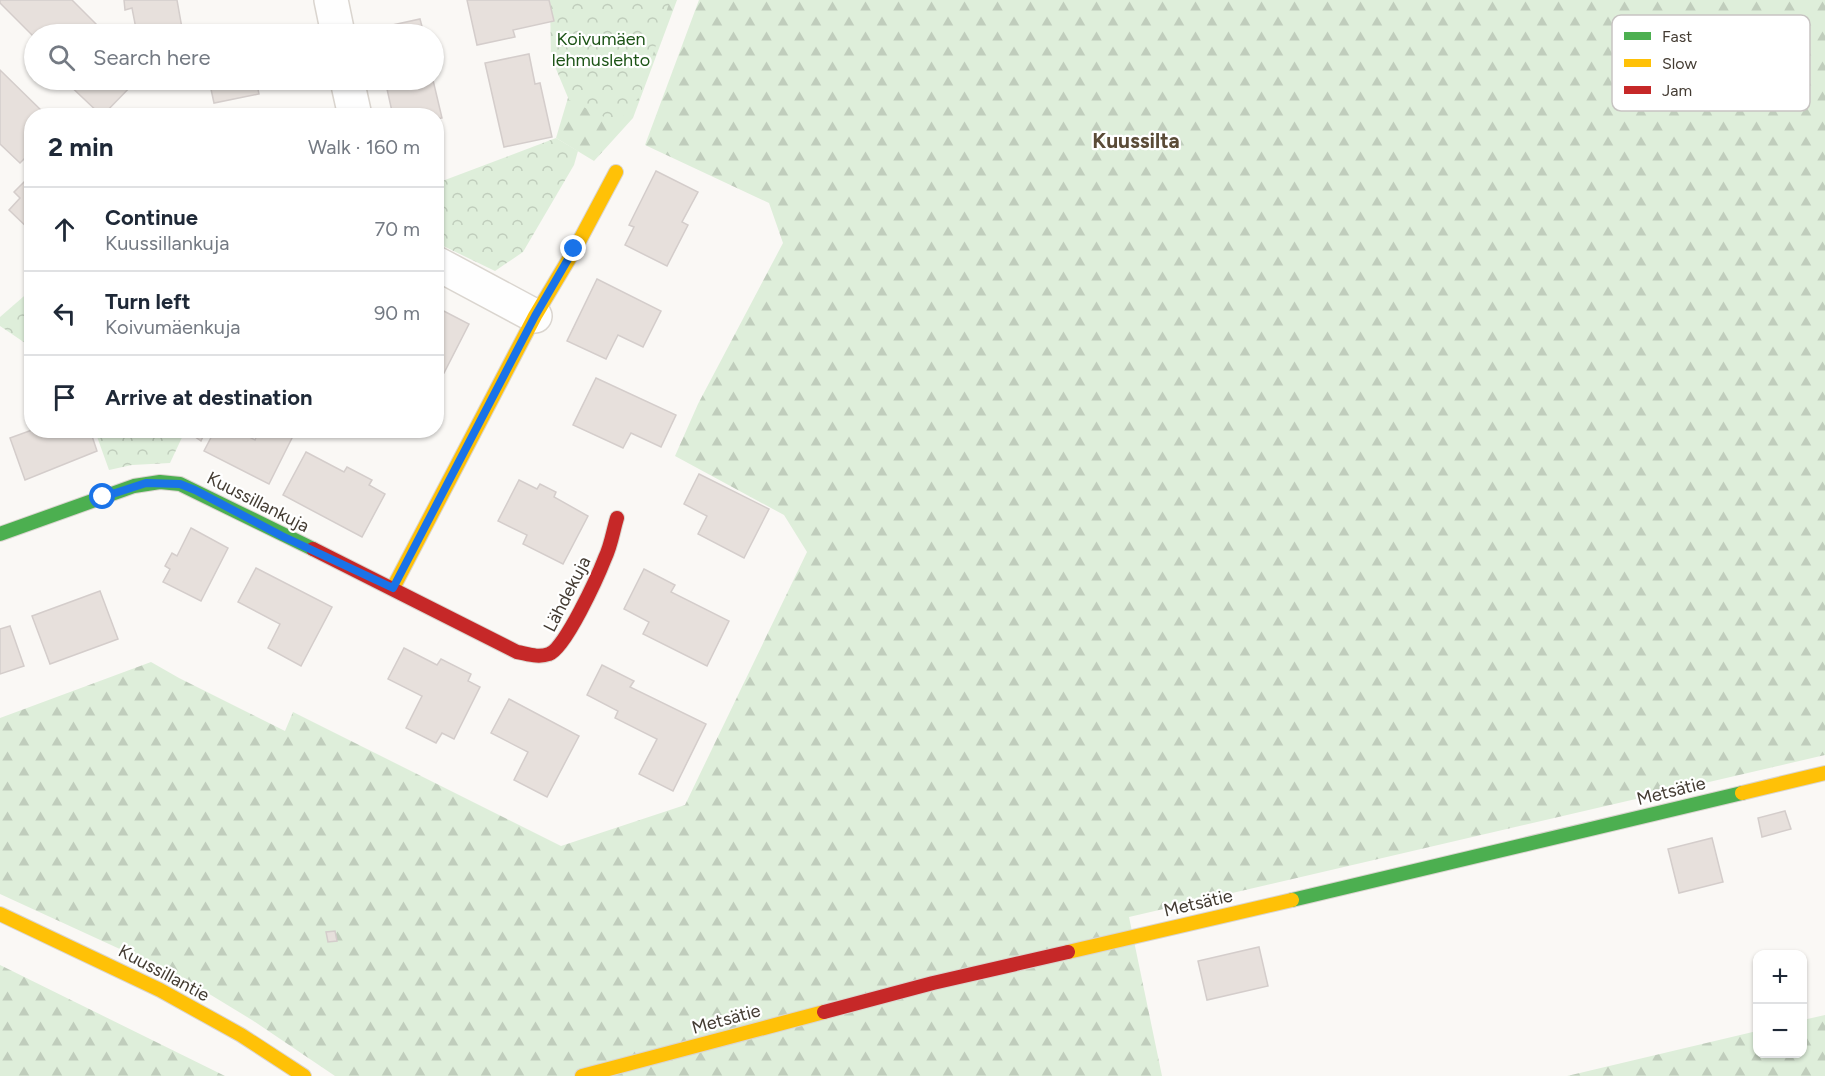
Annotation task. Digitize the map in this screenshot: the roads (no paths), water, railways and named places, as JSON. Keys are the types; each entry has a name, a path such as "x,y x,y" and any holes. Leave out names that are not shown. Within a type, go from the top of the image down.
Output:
{"street":[{"path":"331,0 336,24"},
{"path":"349,90 353,108"},
{"path":"393,588 535,316 616,172"},
{"path":"444,267 535,316"},
{"name":"Kuussillankuja","path":"0,534 134,486 160,482 180,484 282,536 393,588"},
{"name":"Lähdekuja","path":"393,588 517,652 536,656 550,654 559,647 572,627 606,557 618,518"},
{"name":"Metsätie","path":"582,1076 933,983 1406,874 1825,772"},
{"name":"Kuussillantie","path":"0,914 160,990 241,1035 304,1076"}],"district":[{"name":"Kuussilta","path":"1136,140"}],"park label":[{"name":"Koivumäen lehmuslehto","path":"601,49"}]}
